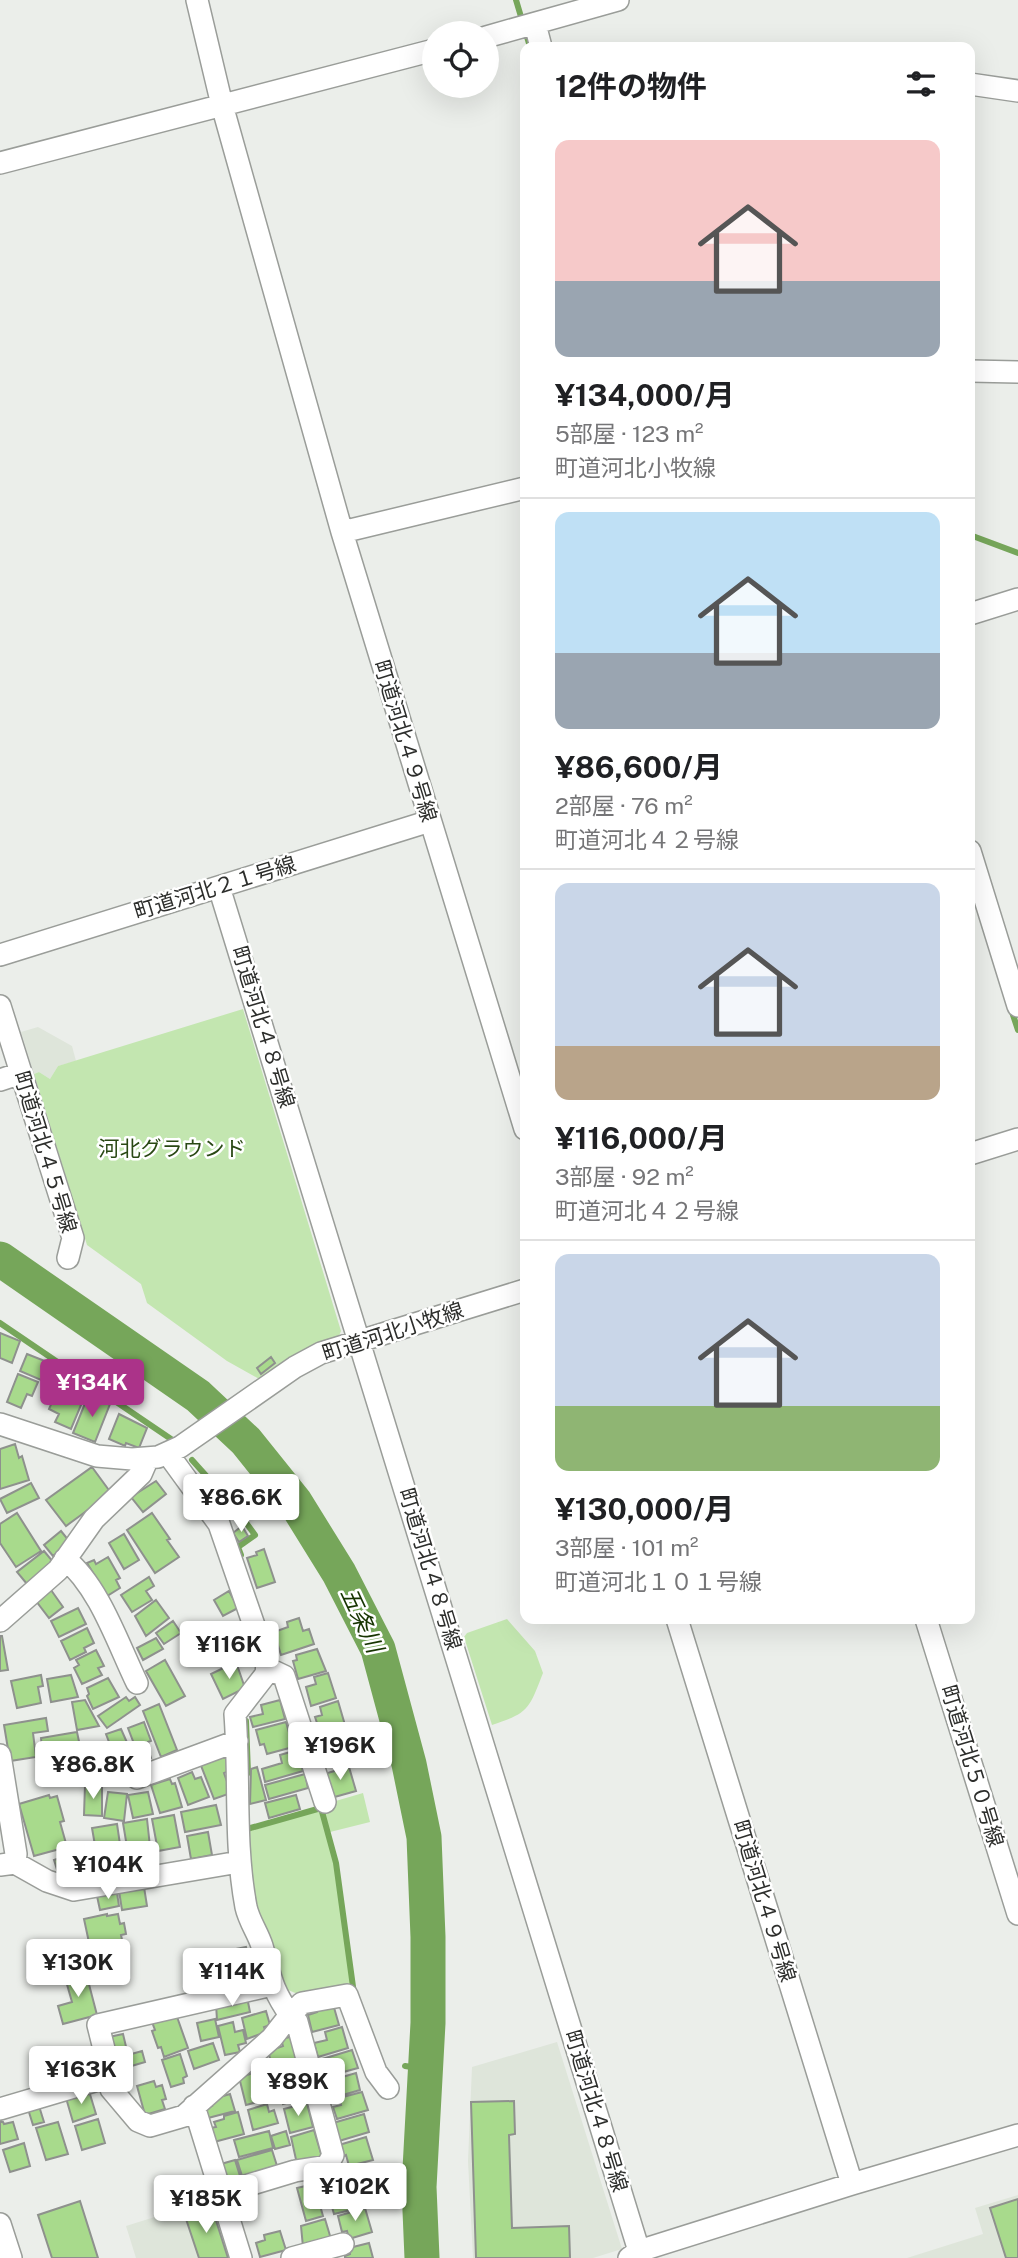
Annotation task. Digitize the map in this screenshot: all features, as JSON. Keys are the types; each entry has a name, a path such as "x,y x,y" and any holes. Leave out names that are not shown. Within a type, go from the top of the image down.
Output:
{"street":[{"name":"町道河北４９号線","path":"197,0 222,104 342,532 520,1113"},
{"path":"499,34 618,0"},
{"path":"535,24 540,42"},
{"path":"0,163 422,53"},
{"path":"975,85 1018,91"},
{"path":"975,371 1018,372"},
{"path":"342,532 520,489"},
{"path":"975,612 1018,599"},
{"name":"町道河北２１号線","path":"0,954 430,821"},
{"path":"975,867 1018,1006"},
{"name":"町道河北４８号線","path":"219,887 361,1340 634,2255"},
{"name":"町道河北４５号線","path":"0,1006 73,1238 68,1258"},
{"path":"0,1080 21,1073"},
{"path":"975,1152 1018,1139"},
{"name":"町道河北小牧線","path":"158,1456 191,1440 310,1359 361,1340 520,1292"},
{"path":"0,1424 97,1456 158,1456 219,1524 267,1668 266,1674 235,1714 239,1862 247,1911 262,1944 272,1985 297,2022 333,2155 327,2166 295,2171 222,2193"},
{"path":"0,1621 58,1570 94,1519 158,1456"},
{"path":"65,1559 78,1570 96,1598 137,1683"},
{"name":"町道河北４９号線","path":"679,1624 852,2184"},
{"name":"町道河北５０号線","path":"928,1624 1018,1914"},
{"path":"943,1624 1018,1871"},
{"path":"267,1668 284,1676 325,1802"},
{"path":"137,1778 237,1741"},
{"path":"0,1755 16,1854 8,1864 74,1890 239,1862"},
{"path":"0,2109 107,2077 110,2073 98,2025 272,1985"},
{"path":"107,2077 111,2089 138,2121 150,2126 184,2116 272,2038 302,2003 347,1995 376,2072 388,2088"},
{"path":"194,2106 241,2258"},
{"path":"634,2255 852,2184 1018,2135"},
{"path":"0,2224 11,2258"},
{"path":"292,2258 343,2244"}],"shaded area":[{"path":"38,1027 72,1046 76,1061 58,1066 50,1079 39,1072 34,1074 21,1032"},
{"path":"557,2042 622,2249 593,2258 473,2258 468,2161 472,2067"},
{"path":"1018,2195 1018,2258 907,2258 983,2234 975,2208"},
{"path":"212,2199 230,2258 136,2258 126,2226"}],"green space":[{"name":"河北グラウンド","path":"243,1009 341,1331 338,1338 261,1380 227,1361 147,1303 141,1284 87,1245 34,1074 39,1072 50,1079 58,1066"},
{"path":"507,1619 535,1651 543,1673 526,1708 514,1717 492,1725 464,1637 467,1633"},
{"path":"363,1793 370,1822 330,1832 322,1805"},
{"path":"319,1810 335,1863 351,1989 300,1995 281,1987 253,1912 244,1833"}],"building":[{"path":"0,1333 20,1341 12,1363 0,1358"},
{"path":"27,1354 55,1365 48,1383 20,1371"},
{"path":"271,1357 275,1363 261,1374 257,1368"},
{"path":"18,1374 38,1382 32,1396 27,1394 21,1408 7,1402"},
{"path":"61,1382 86,1393 71,1429 55,1422 59,1414 49,1409"},
{"path":"88,1396 110,1404 95,1442 73,1433"},
{"path":"119,1414 147,1428 139,1448 126,1443 125,1446 109,1439"},
{"path":"15,1444 19,1458 22,1456 29,1480 0,1489 0,1449"},
{"path":"92,1467 111,1493 66,1526 46,1500"},
{"path":"156,1481 166,1494 143,1512 131,1497"},
{"path":"31,1483 39,1498 7,1513 0,1499"},
{"path":"17,1513 41,1551 16,1567 0,1543 0,1524"},
{"path":"152,1513 179,1557 155,1573 127,1530"},
{"path":"242,1526 248,1536 239,1542 233,1533"},
{"path":"61,1531 70,1542 53,1556 44,1545"},
{"path":"124,1534 139,1560 124,1569 109,1543"},
{"path":"264,1549 275,1582 257,1588 247,1558"},
{"path":"44,1551 54,1563 27,1584 17,1572"},
{"path":"108,1557 120,1578 116,1580 120,1588 107,1596 87,1563 94,1560 96,1564"},
{"path":"149,1577 154,1586 146,1591 152,1600 132,1612 121,1595"},
{"path":"51,1590 63,1607 49,1618 36,1601"},
{"path":"229,1591 238,1608 223,1616 214,1600"},
{"path":"156,1600 169,1618 146,1636 135,1616"},
{"path":"78,1608 86,1624 59,1637 51,1621"},
{"path":"299,1618 303,1631 309,1629 314,1644 281,1655 274,1632 288,1627 287,1622"},
{"path":"173,1621 181,1633 164,1644 156,1633"},
{"path":"87,1628 94,1643 84,1648 86,1652 70,1660 61,1641"},
{"path":"0,1636 8,1670 0,1671"},
{"path":"156,1638 163,1649 143,1660 137,1648"},
{"path":"317,1649 326,1671 298,1679 293,1661 297,1660 296,1655"},
{"path":"96,1650 104,1666 98,1668 102,1675 82,1684 74,1668 79,1665 76,1660"},
{"path":"165,1660 185,1696 166,1706 146,1671"},
{"path":"236,1662 245,1688 223,1699 211,1674"},
{"path":"328,1673 336,1698 311,1706 306,1687 316,1684 314,1677"},
{"path":"41,1675 43,1686 38,1687 41,1703 17,1708 11,1681"},
{"path":"71,1675 78,1697 51,1702 47,1679"},
{"path":"108,1678 119,1697 93,1709 87,1696 87,1688"},
{"path":"126,1697 129,1701 135,1697 140,1705 107,1728 98,1716"},
{"path":"85,1700 99,1726 77,1730 72,1702"},
{"path":"280,1700 285,1719 253,1727 250,1717 263,1714 261,1705"},
{"path":"338,1701 345,1725 320,1732 315,1717 322,1715 320,1707"},
{"path":"159,1704 177,1750 161,1757 143,1711"},
{"path":"46,1718 48,1731 33,1733 36,1757 10,1761 4,1725"},
{"path":"144,1722 151,1741 148,1742 148,1749 151,1758 141,1762 128,1728"},
{"path":"286,1722 293,1747 267,1754 264,1744 260,1745 256,1730"},
{"path":"121,1729 133,1756 128,1757 130,1763 127,1764 131,1773 114,1779 109,1766 117,1763 106,1734"},
{"path":"345,1729 351,1754 320,1763 318,1753 331,1749 327,1735"},
{"path":"77,1732 81,1751 43,1757 41,1738"},
{"path":"297,1750 303,1771 265,1782 262,1769 282,1763 280,1755"},
{"path":"228,1753 229,1771 224,1773 231,1793 214,1799 200,1763"},
{"path":"83,1755 86,1775 39,1780 36,1761"},
{"path":"257,1767 266,1800 250,1804 251,1769"},
{"path":"349,1767 356,1791 331,1798 324,1774"},
{"path":"192,1772 195,1779 201,1777 209,1797 188,1805 178,1778"},
{"path":"305,1774 308,1788 269,1799 265,1785"},
{"path":"170,1779 172,1784 175,1783 182,1807 160,1813 151,1785"},
{"path":"85,1785 102,1786 102,1816 84,1815"},
{"path":"108,1792 127,1794 124,1821 104,1818"},
{"path":"148,1792 153,1814 133,1818 128,1795"},
{"path":"49,1795 50,1798 57,1796 67,1847 34,1856 19,1804"},
{"path":"296,1795 300,1809 269,1818 265,1803"},
{"path":"216,1805 221,1825 185,1832 181,1812"},
{"path":"174,1815 180,1847 158,1851 152,1819"},
{"path":"147,1819 151,1856 129,1859 123,1823"},
{"path":"117,1824 120,1860 102,1863 101,1856 97,1857 92,1828"},
{"path":"208,1832 212,1855 191,1859 187,1836"},
{"path":"87,1850 95,1875 75,1880 74,1877 66,1879 65,1874 59,1876 54,1860"},
{"path":"144,1887 147,1906 122,1910 119,1891"},
{"path":"117,1893 119,1906 100,1910 97,1896"},
{"path":"118,1914 120,1924 124,1923 126,1934 121,1935 126,1959 94,1966 84,1919"},
{"path":"89,1946 91,1958 76,1961 74,1949"},
{"path":"246,1947 254,1980 228,1986 221,1952"},
{"path":"85,1969 97,2015 63,2024 58,2006 72,2002 66,1981 70,1980 68,1974"},
{"path":"247,1997 250,2012 217,2020 216,2004"},
{"path":"333,2004 339,2025 312,2032 308,2015 317,2012 316,2009"},
{"path":"266,2011 270,2025 264,2027 266,2032 247,2039 242,2018"},
{"path":"176,2014 188,2048 164,2057 152,2031 155,2030 152,2022"},
{"path":"215,2019 219,2037 201,2041 197,2023"},
{"path":"233,2022 235,2032 243,2030 246,2043 238,2045 240,2052 225,2055 218,2026"},
{"path":"342,2027 348,2048 318,2057 314,2043 327,2040 325,2032"},
{"path":"123,2034 128,2055 142,2051 145,2062 118,2070 109,2037"},
{"path":"290,2037 299,2066 274,2073 268,2051 283,2046 281,2039"},
{"path":"213,2043 219,2060 194,2069 188,2051"},
{"path":"352,2050 358,2068 336,2074 335,2070 323,2074 319,2060"},
{"path":"180,2054 187,2076 183,2078 184,2083 171,2087 162,2060"},
{"path":"261,2071 269,2099 246,2105 239,2077"},
{"path":"296,2073 298,2080 302,2079 307,2097 283,2104 276,2078"},
{"path":"356,2073 360,2090 329,2099 325,2082"},
{"path":"154,2081 156,2087 162,2085 166,2099 162,2100 165,2109 145,2115 137,2086"},
{"path":"89,2091 96,2114 73,2122 66,2098"},
{"path":"362,2092 368,2110 337,2119 333,2107 341,2105 339,2098"},
{"path":"230,2094 235,2111 208,2118 205,2108 212,2106 210,2100"},
{"path":"514,2101 515,2134 509,2135 512,2228 569,2226 570,2258 476,2258 471,2102"},
{"path":"307,2103 313,2127 290,2133 284,2109"},
{"path":"267,2104 269,2112 274,2110 278,2123 253,2130 248,2110"},
{"path":"39,2106 44,2122 33,2125 28,2109"},
{"path":"238,2112 244,2134 214,2142 210,2128 216,2127 214,2122"},
{"path":"364,2114 369,2132 339,2141 333,2123"},
{"path":"98,2119 105,2143 82,2150 75,2126"},
{"path":"0,2122 13,2122 18,2139 0,2144"},
{"path":"58,2122 68,2154 46,2160 36,2128"},
{"path":"314,2130 322,2157 297,2164 291,2137"},
{"path":"269,2131 273,2148 239,2157 234,2140"},
{"path":"286,2131 290,2145 275,2149 271,2136"},
{"path":"366,2137 373,2160 349,2166 346,2155 342,2157 339,2145"},
{"path":"24,2143 30,2166 10,2172 3,2150"},
{"path":"272,2150 278,2169 243,2179 237,2160"},
{"path":"235,2160 240,2176 226,2180 221,2164"},
{"path":"342,2177 345,2188 349,2187 355,2209 334,2214 325,2182"},
{"path":"314,2184 323,2216 306,2221 297,2188"},
{"path":"1018,2199 1018,2258 1006,2258 990,2208"},
{"path":"80,2201 98,2258 52,2258 38,2215"},
{"path":"212,2208 228,2258 199,2258 185,2216"},
{"path":"365,2208 372,2232 349,2239 347,2231 342,2232 338,2216"},
{"path":"325,2219 331,2239 303,2247 301,2226"},
{"path":"280,2231 286,2250 260,2257 256,2243 265,2240 264,2235"},
{"path":"369,2243 373,2258 345,2258 350,2254 349,2248"}],"waterway":[{"path":"516,0 529,42"},
{"path":"975,537 1018,553"},
{"path":"1011,1009 1018,1030"},
{"name":"五条川","path":"0,1259 198,1396 246,1441 295,1502 339,1573 378,1649 409,1764 424,1837 428,2023 419,2187 422,2258"},
{"path":"0,1323 171,1439"},
{"path":"192,1460 236,1509 255,1535 238,1547 241,1555"},
{"path":"246,1721 248,1773"},
{"path":"247,1826 247,1829 321,1808 336,1863 354,1994"},
{"path":"405,2066 425,2069"}]}
